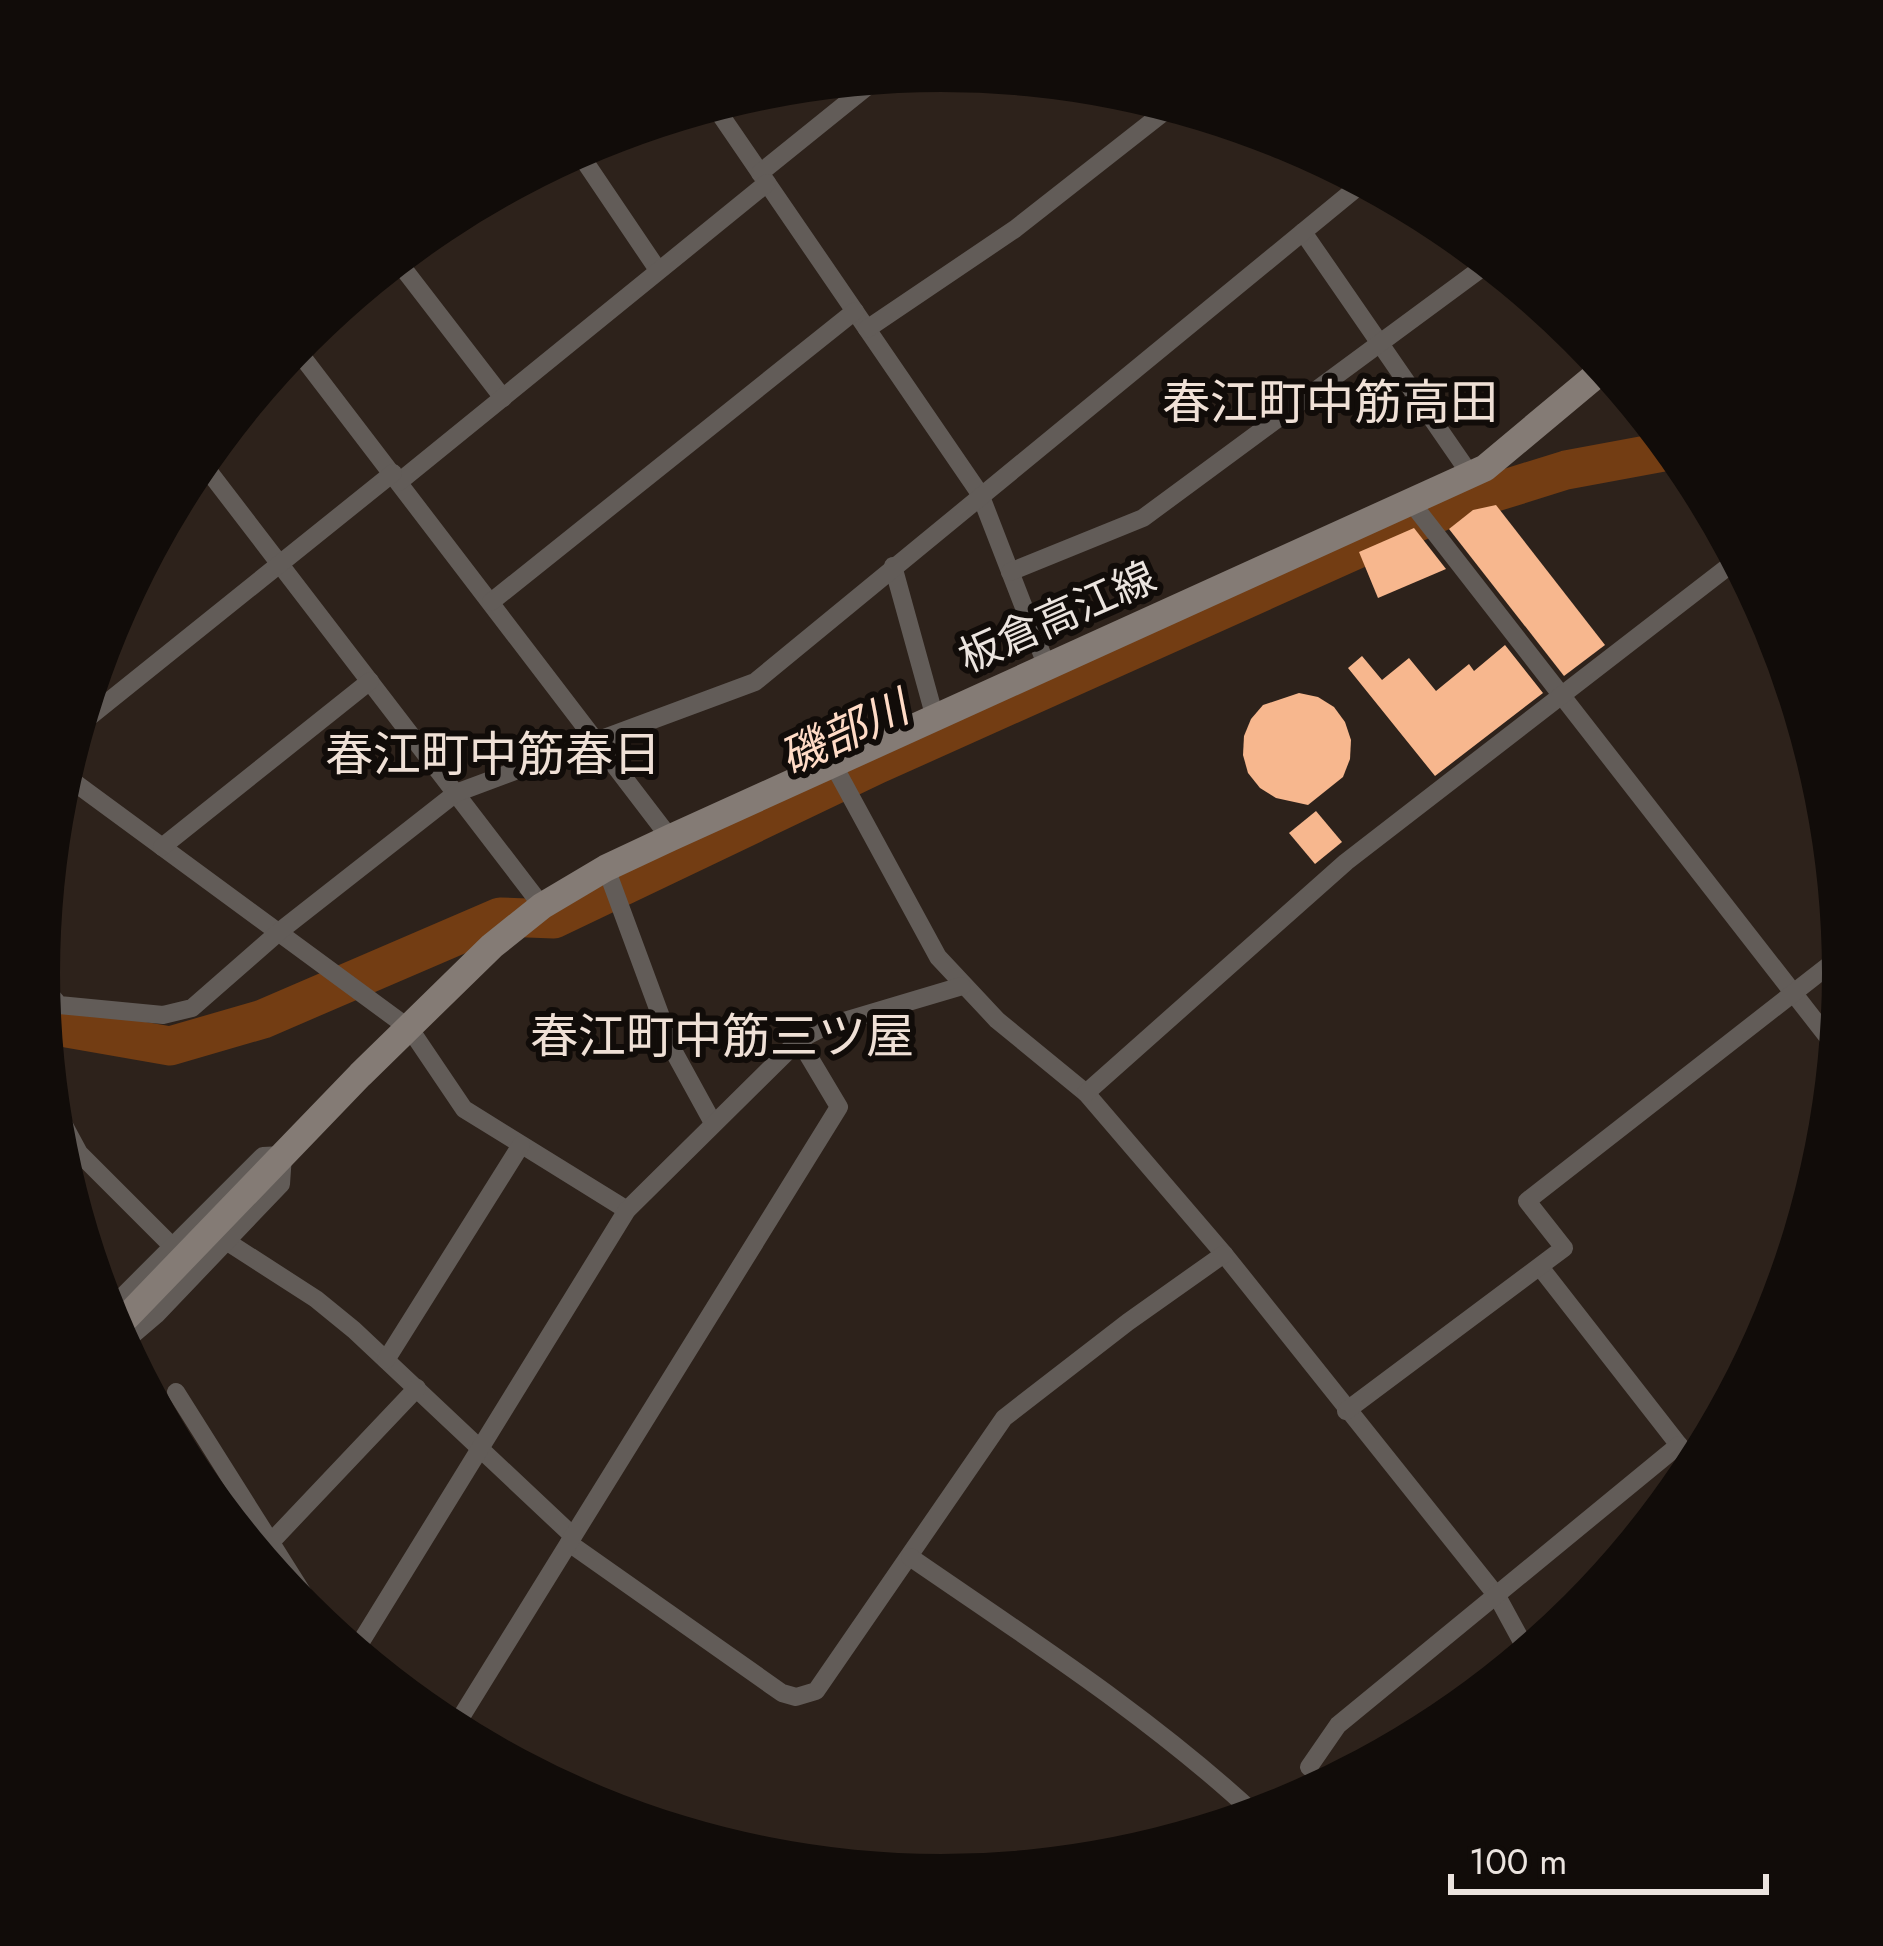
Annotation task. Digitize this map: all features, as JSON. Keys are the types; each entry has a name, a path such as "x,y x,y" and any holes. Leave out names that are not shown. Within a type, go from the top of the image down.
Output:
{"main road":[{"name":"板倉高江線","path":"129,1314 492,946 542,906 670,838 1486,468 1592,379"}],"street":[{"path":"102,705 278,563 503,398 858,96"},
{"path":"867,329 1015,229 1156,119"},
{"path":"723,120 980,494 1047,667"},
{"path":"588,166 658,270"},
{"path":"61,1005 163,1015 192,1008 280,931 456,794 754,682 1351,193"},
{"path":"1303,232 1470,474"},
{"path":"1010,572 1143,518 1476,272"},
{"path":"407,273 503,398"},
{"path":"490,602 855,311"},
{"path":"307,362 670,838"},
{"path":"213,477 542,906"},
{"path":"1411,502 1821,1029"},
{"path":"893,566 935,718"},
{"path":"1086,1094 1346,862 1725,569"},
{"path":"162,848 370,681"},
{"path":"833,764 918,924 962,986 1086,1094 1224,1254 1497,1596 1520,1638"},
{"path":"80,787 410,1028 464,1109 627,1210"},
{"path":"606,868 674,1052 713,1124"},
{"path":"1346,1411 1564,1248 1527,1201 1823,970"},
{"path":"363,1638 627,1210 799,1040 824,1027 962,986"},
{"path":"464,1713 839,1107 799,1040"},
{"path":"386,1360 521,1145"},
{"path":"79,1154 174,1248"},
{"path":"128,1311 174,1248 263,1156 283,1155 281,1184 156,1315 132,1322"},
{"path":"226,1241 316,1299 482,1447 572,1539 782,1693 796,1697 815,1691 1004,1418 1224,1254"},
{"path":"1540,1267 1682,1450"},
{"path":"271,1542 417,1388"},
{"path":"176,1392 277,1552"},
{"path":"1309,1767 1338,1725 1678,1445"},
{"path":"910,1557 1104,1690 1242,1801"}],"building":[{"path":"1496,505 1605,645 1564,676 1449,529 1473,510"},
{"path":"1414,528 1446,569 1378,598 1359,552"},
{"path":"1505,645 1543,693 1435,776 1348,668 1362,656 1382,680 1409,658 1436,691 1469,664 1474,671"},
{"path":"1299,693 1334,707 1351,740 1343,777 1308,805 1276,798 1260,788 1248,773 1243,755 1244,736 1263,705"},
{"path":"1316,811 1342,842 1315,864 1289,833"}],"waterway":[{"name":"磯部川","path":"62,1027 170,1046 263,1019 500,917 554,919 878,764 1460,503 1566,470 1653,454"}],"district":[{"name":"春江町中筋高田","path":"1330,402"},
{"name":"春江町中筋春日","path":"493,754"},
{"name":"春江町中筋三ツ屋","path":"722,1036"}]}
